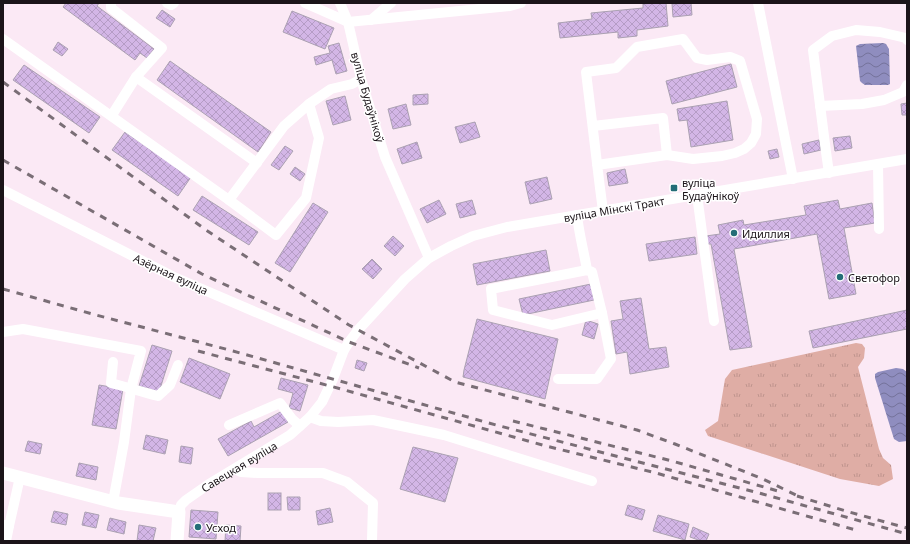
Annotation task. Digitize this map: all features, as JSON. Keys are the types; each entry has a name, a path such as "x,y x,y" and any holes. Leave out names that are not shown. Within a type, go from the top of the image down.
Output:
{"main road":[{"path":"3,473 113,502 178,512 177,541"}],"street":[{"path":"111,3 111,8 162,48 136,77 112,115"},
{"path":"167,3 171,5 174,3"},
{"path":"305,3 348,22 510,6 521,3"},
{"name":"вуліца Будаўнікоў","path":"340,3 348,22 361,80 385,157 429,258"},
{"path":"371,20 391,3"},
{"path":"758,3 793,179"},
{"path":"829,173 814,50 832,36 856,30 880,32 906,38 907,40"},
{"path":"3,38 112,115 276,235 306,198 319,138 309,104"},
{"path":"597,165 666,155 693,159 722,156 744,149 751,143 756,134 757,119 740,61 730,57 707,60 697,58 683,39 637,47 616,68 586,72 593,126 597,165 603,211"},
{"path":"136,77 257,163"},
{"path":"229,200 284,126 309,104 331,89 352,84 361,80"},
{"path":"820,106 862,104 884,100 903,92 907,84"},
{"path":"593,126 662,118 666,155"},
{"name":"вуліца Мінскі Тракт","path":"405,279 429,258 451,246 473,236 507,227 907,159"},
{"path":"878,164 879,228"},
{"name":"Азёрная вуліца","path":"3,190 174,277 344,350"},
{"path":"697,195 714,321"},
{"path":"577,215 580,239 587,270"},
{"path":"558,379 597,379 611,359 602,313 592,272 587,270 491,289 493,310 552,325 602,313"},
{"name":"Савецкая вуліца","path":"178,512 181,505 186,500 209,484 290,435 310,418 322,402 330,386 344,350 358,330 405,279"},
{"path":"3,332 23,329 141,351 131,389 124,442 113,502"},
{"path":"114,362 111,383 158,396 170,385 178,365"},
{"path":"228,425 280,403 292,419 300,426"},
{"path":"310,418 321,421 338,422 373,420 444,434 592,481"},
{"path":"235,469 241,472 258,473 323,473 347,482 373,503 372,541"},
{"path":"6,541 6,526 20,477"}],"green space":[{"path":"856,343 862,344 865,348 864,358 858,367 879,449 883,458 891,465 893,479 879,486 840,479 708,436 705,430 718,421 725,379 732,370"}],"water":[{"path":"860,44 886,44 889,49 890,84 865,85 860,81 856,46"},
{"path":"896,368 903,369 907,372 907,441 899,442 894,439 875,378 875,374 878,372"}],"building":[{"path":"66,3 99,3 97,6 154,49 147,58 140,53 135,60 63,7"},
{"path":"666,3 668,26 637,30 637,36 618,38 618,32 560,38 558,23 592,19 591,13 643,8 643,4"},
{"path":"691,3 692,15 673,17 672,4"},
{"path":"162,10 175,19 170,27 156,18"},
{"path":"292,11 334,28 325,49 283,32"},
{"path":"58,42 68,49 62,56 53,50"},
{"path":"339,43 347,71 336,74 332,60 316,65 314,57 330,53 328,46"},
{"path":"170,61 271,132 258,152 157,80"},
{"path":"731,64 737,87 672,104 666,81"},
{"path":"24,65 100,117 89,133 13,80"},
{"path":"428,94 428,104 413,105 413,95"},
{"path":"345,96 351,120 333,125 326,101"},
{"path":"727,101 733,140 691,147 687,120 679,121 677,109"},
{"path":"907,103 907,115 902,115 901,104"},
{"path":"406,104 411,125 393,129 388,109"},
{"path":"475,122 480,137 460,143 455,127"},
{"path":"125,132 191,177 178,196 112,150"},
{"path":"850,136 852,148 835,151 833,138"},
{"path":"819,140 821,150 804,154 802,144"},
{"path":"417,142 422,158 402,164 397,149"},
{"path":"285,146 293,151 279,170 271,165"},
{"path":"777,149 779,157 770,159 768,151"},
{"path":"295,167 305,174 300,181 290,174"},
{"path":"625,169 628,183 609,186 607,173"},
{"path":"547,177 552,199 530,204 525,182"},
{"path":"202,196 258,232 249,245 193,210"},
{"path":"439,200 446,214 427,223 420,209"},
{"path":"472,200 476,214 460,218 456,204"},
{"path":"838,200 840,209 872,203 875,223 844,228 856,294 829,299 817,234 734,249 752,347 730,350 711,244 707,244 706,236 720,234 718,225 743,220 744,225 806,215 804,206"},
{"path":"313,203 328,212 290,272 275,263"},
{"path":"393,236 404,246 395,256 384,246"},
{"path":"695,237 697,254 649,261 646,244"},
{"path":"546,250 550,271 477,285 473,264"},
{"path":"372,259 382,269 373,279 362,269"},
{"path":"591,284 594,300 523,315 519,299"},
{"path":"641,298 649,349 666,347 669,367 630,374 627,352 616,354 611,321 623,319 620,301"},
{"path":"907,310 907,329 813,348 809,331"},
{"path":"477,319 558,339 545,399 463,377"},
{"path":"586,320 598,324 594,339 582,335"},
{"path":"152,345 172,351 159,392 139,386"},
{"path":"189,358 230,374 220,399 180,382"},
{"path":"357,360 367,363 364,371 355,368"},
{"path":"281,378 308,385 300,411 289,408 293,393 278,389"},
{"path":"99,385 123,389 116,429 92,425"},
{"path":"282,411 288,422 228,456 218,439 251,421 254,427"},
{"path":"146,435 168,440 165,454 143,449"},
{"path":"28,441 42,444 40,454 25,451"},
{"path":"181,446 193,448 191,464 179,462"},
{"path":"413,447 458,458 445,502 400,489"},
{"path":"79,463 98,467 96,480 76,476"},
{"path":"268,493 281,493 281,510 268,510"},
{"path":"287,497 300,497 300,510 288,510"},
{"path":"628,505 645,510 642,520 625,515"},
{"path":"330,508 333,522 318,525 316,511"},
{"path":"191,510 218,512 216,539 189,537"},
{"path":"54,511 68,514 66,525 51,522"},
{"path":"85,512 99,515 96,528 82,525"},
{"path":"658,515 689,524 685,540 653,531"},
{"path":"110,518 126,522 124,534 107,530"},
{"path":"139,525 156,528 153,541 137,541"},
{"path":"226,525 241,526 240,541 225,541"},
{"path":"693,527 709,534 706,541 701,541 690,537"}],"railway":[{"path":"3,82 206,230 349,325 455,382 637,430 763,479 802,498"},
{"path":"3,160 202,274 349,342 419,368"},
{"path":"3,289 233,351 496,425 759,493 907,534"},
{"path":"198,351 546,446 656,473 859,531"},
{"path":"513,421 672,461 778,491"},
{"path":"797,496 907,528"}],"place":[{"name":"вуліца Будаўнікоў","path":"674,188"},
{"name":"Идиллия","path":"734,233"},
{"name":"Светофор","path":"840,277"},
{"name":"Усход","path":"198,527"}]}
